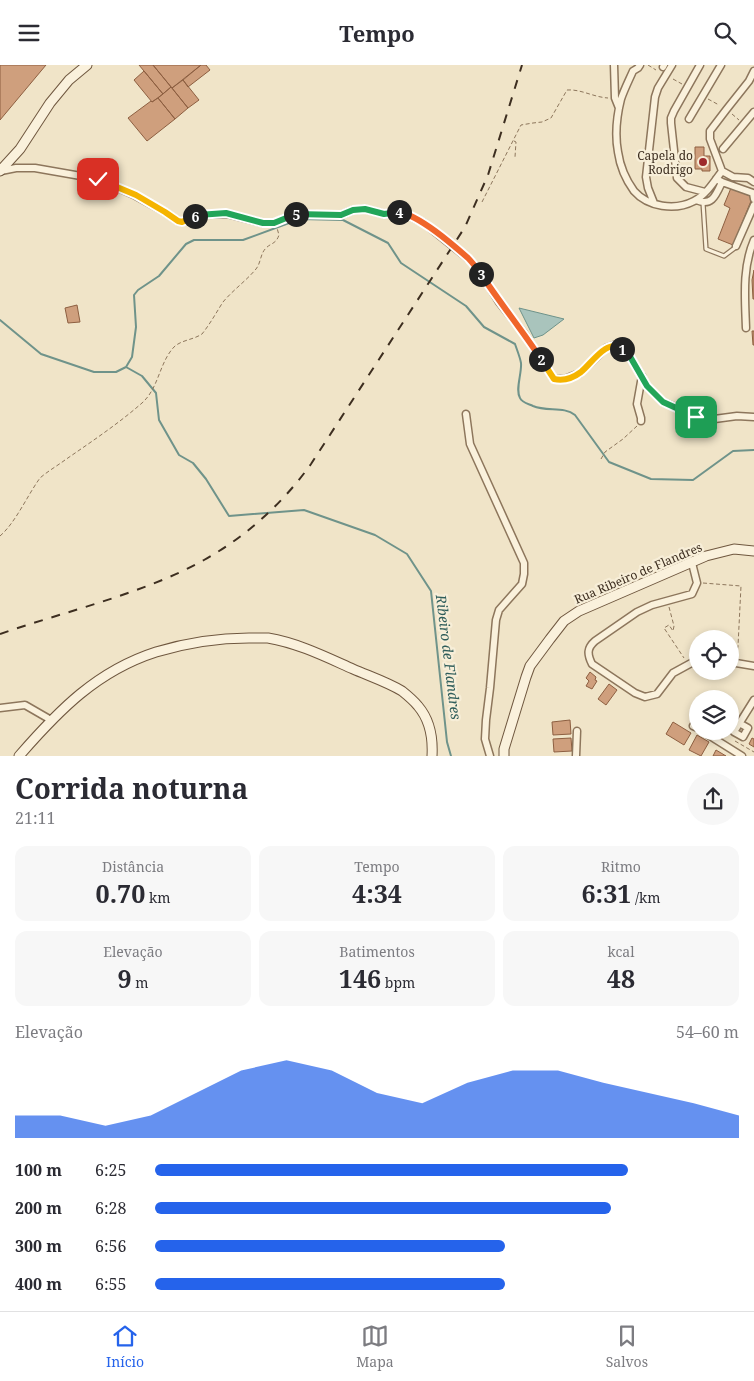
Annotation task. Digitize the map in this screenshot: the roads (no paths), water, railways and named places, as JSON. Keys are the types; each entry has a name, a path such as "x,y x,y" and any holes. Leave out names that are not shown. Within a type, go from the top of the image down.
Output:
{"main road":[{"path":"0,171 20,149 50,103 69,80 87,65"},
{"name":"Rua Ribeiro de Flandres","path":"504,756 504,749 530,666 564,621 579,611 706,556 734,549 754,551"},
{"path":"20,756 51,720 87,688 120,667 156,653 190,644 231,638 267,638 295,644 402,691 420,708 430,726 432,756"}],"street":[{"path":"614,65 615,98 620,109"},
{"path":"640,65 638,68 632,68 622,99 617,129 618,153 625,177 635,192 654,204 670,207 683,206 696,200 719,180"},
{"path":"654,204 646,177 654,106 658,88 672,65"},
{"path":"700,65 674,111 671,123 677,178 686,187 705,192"},
{"path":"689,119 721,65"},
{"path":"754,71 749,81 710,131 710,139 722,171 732,177 748,178 754,182"},
{"path":"723,149 754,112"},
{"path":"0,171 16,168 34,168 98,179 136,195 182,222 198,215 226,213 263,223 274,223 294,214 341,215 353,210 365,209 384,214 404,213 424,223 470,260 481,273 499,302 523,332 554,379 565,379 580,373 606,348 618,345 628,353 647,386 663,402 707,420 754,417"},
{"path":"696,200 703,203 712,199 722,171"},
{"path":"719,180 753,193 754,199"},
{"path":"736,246 754,205"},
{"path":"746,328 744,285 749,251 754,240"},
{"path":"641,421 637,403 642,377"},
{"path":"466,414 470,444 524,563 522,584 500,610 496,620 485,739 490,756"},
{"path":"689,664 674,673 657,694 645,697 635,693 592,664 588,652 590,646 595,641 637,612 652,605 692,594 697,583 692,563"},
{"path":"739,663 754,666"},
{"path":"739,723 754,700"},
{"path":"0,708 25,705 51,720"},
{"path":"576,756 577,731"},
{"path":"716,740 742,756"}],"lane":[{"path":"703,203 706,249 724,256 736,246"}],"water":[{"path":"519,308 564,319 543,335 534,338"}],"waterway":[{"path":"0,320 41,354 94,372 116,372 126,367 132,357 136,327 134,295 138,290 159,276 186,244 194,240 243,240 300,219 343,220 388,243 401,263 466,306 484,327 515,344 521,363 518,391 521,400 538,408 571,412 609,462 651,479 693,480 733,451 754,450"},
{"name":"Ribeiro de Flandres","path":"126,367 142,376 156,393 159,420 179,455 193,463 206,479 229,516 304,510 375,535 407,554 431,591 447,742 451,756"}],"railway":[{"path":"0,634 104,601 156,583 180,572 220,551 235,540 263,518 289,492 311,464 465,227 488,175 522,65"}],"place":[{"name":"Capela do Rodrigo","path":"703,162"}]}
